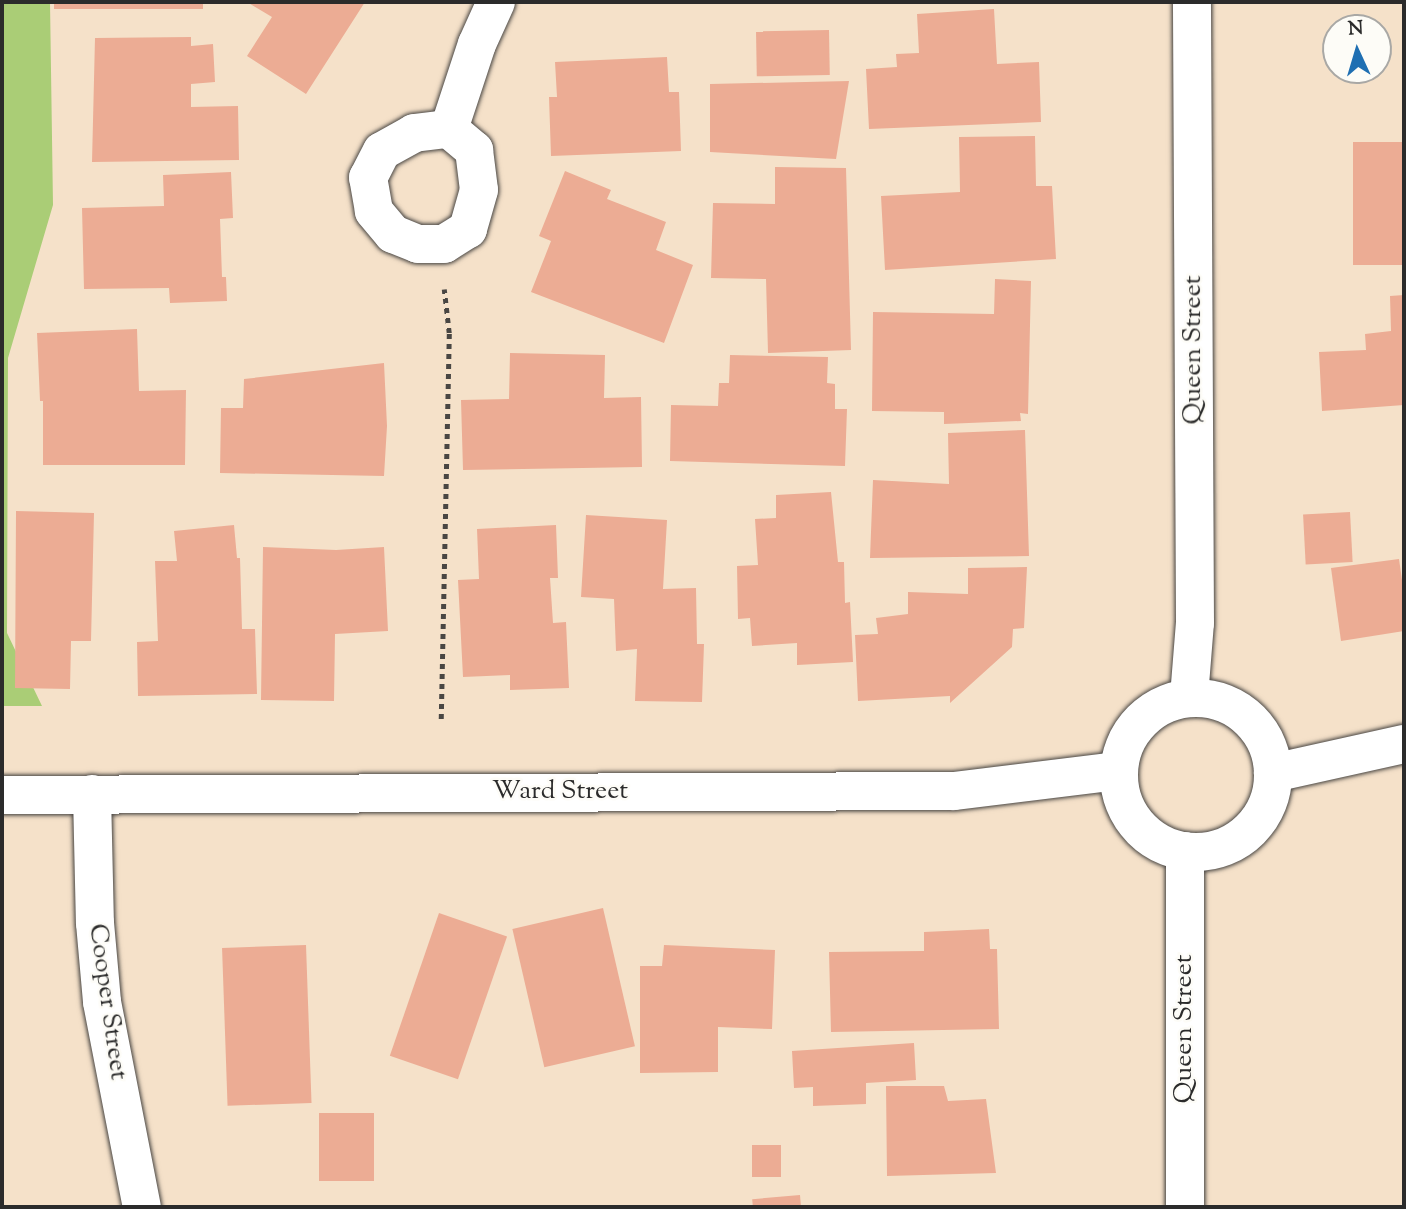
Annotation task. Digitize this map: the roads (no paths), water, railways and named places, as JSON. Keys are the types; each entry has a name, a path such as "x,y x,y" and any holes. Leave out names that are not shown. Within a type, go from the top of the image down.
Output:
{"street":[{"path":"449,129 478,44 496,2"},
{"name":"Queen Street","path":"1189,697 1195,624 1192,2"},
{"path":"1189,697 1214,699 1238,709 1257,726 1269,748 1273,773 1270,800 1256,823 1236,840 1212,851 1185,851 1162,845 1143,832 1129,814 1120,793 1118,771 1124,744 1139,720 1162,705 1189,697"},
{"path":"1273,773 1404,744"},
{"name":"Ward Street","path":"2,795 954,791 1118,771"},
{"name":"Cooper Street","path":"92,794 95,923 102,1002 142,1207"},
{"name":"Queen Street","path":"1185,851 1185,1207"}]}
